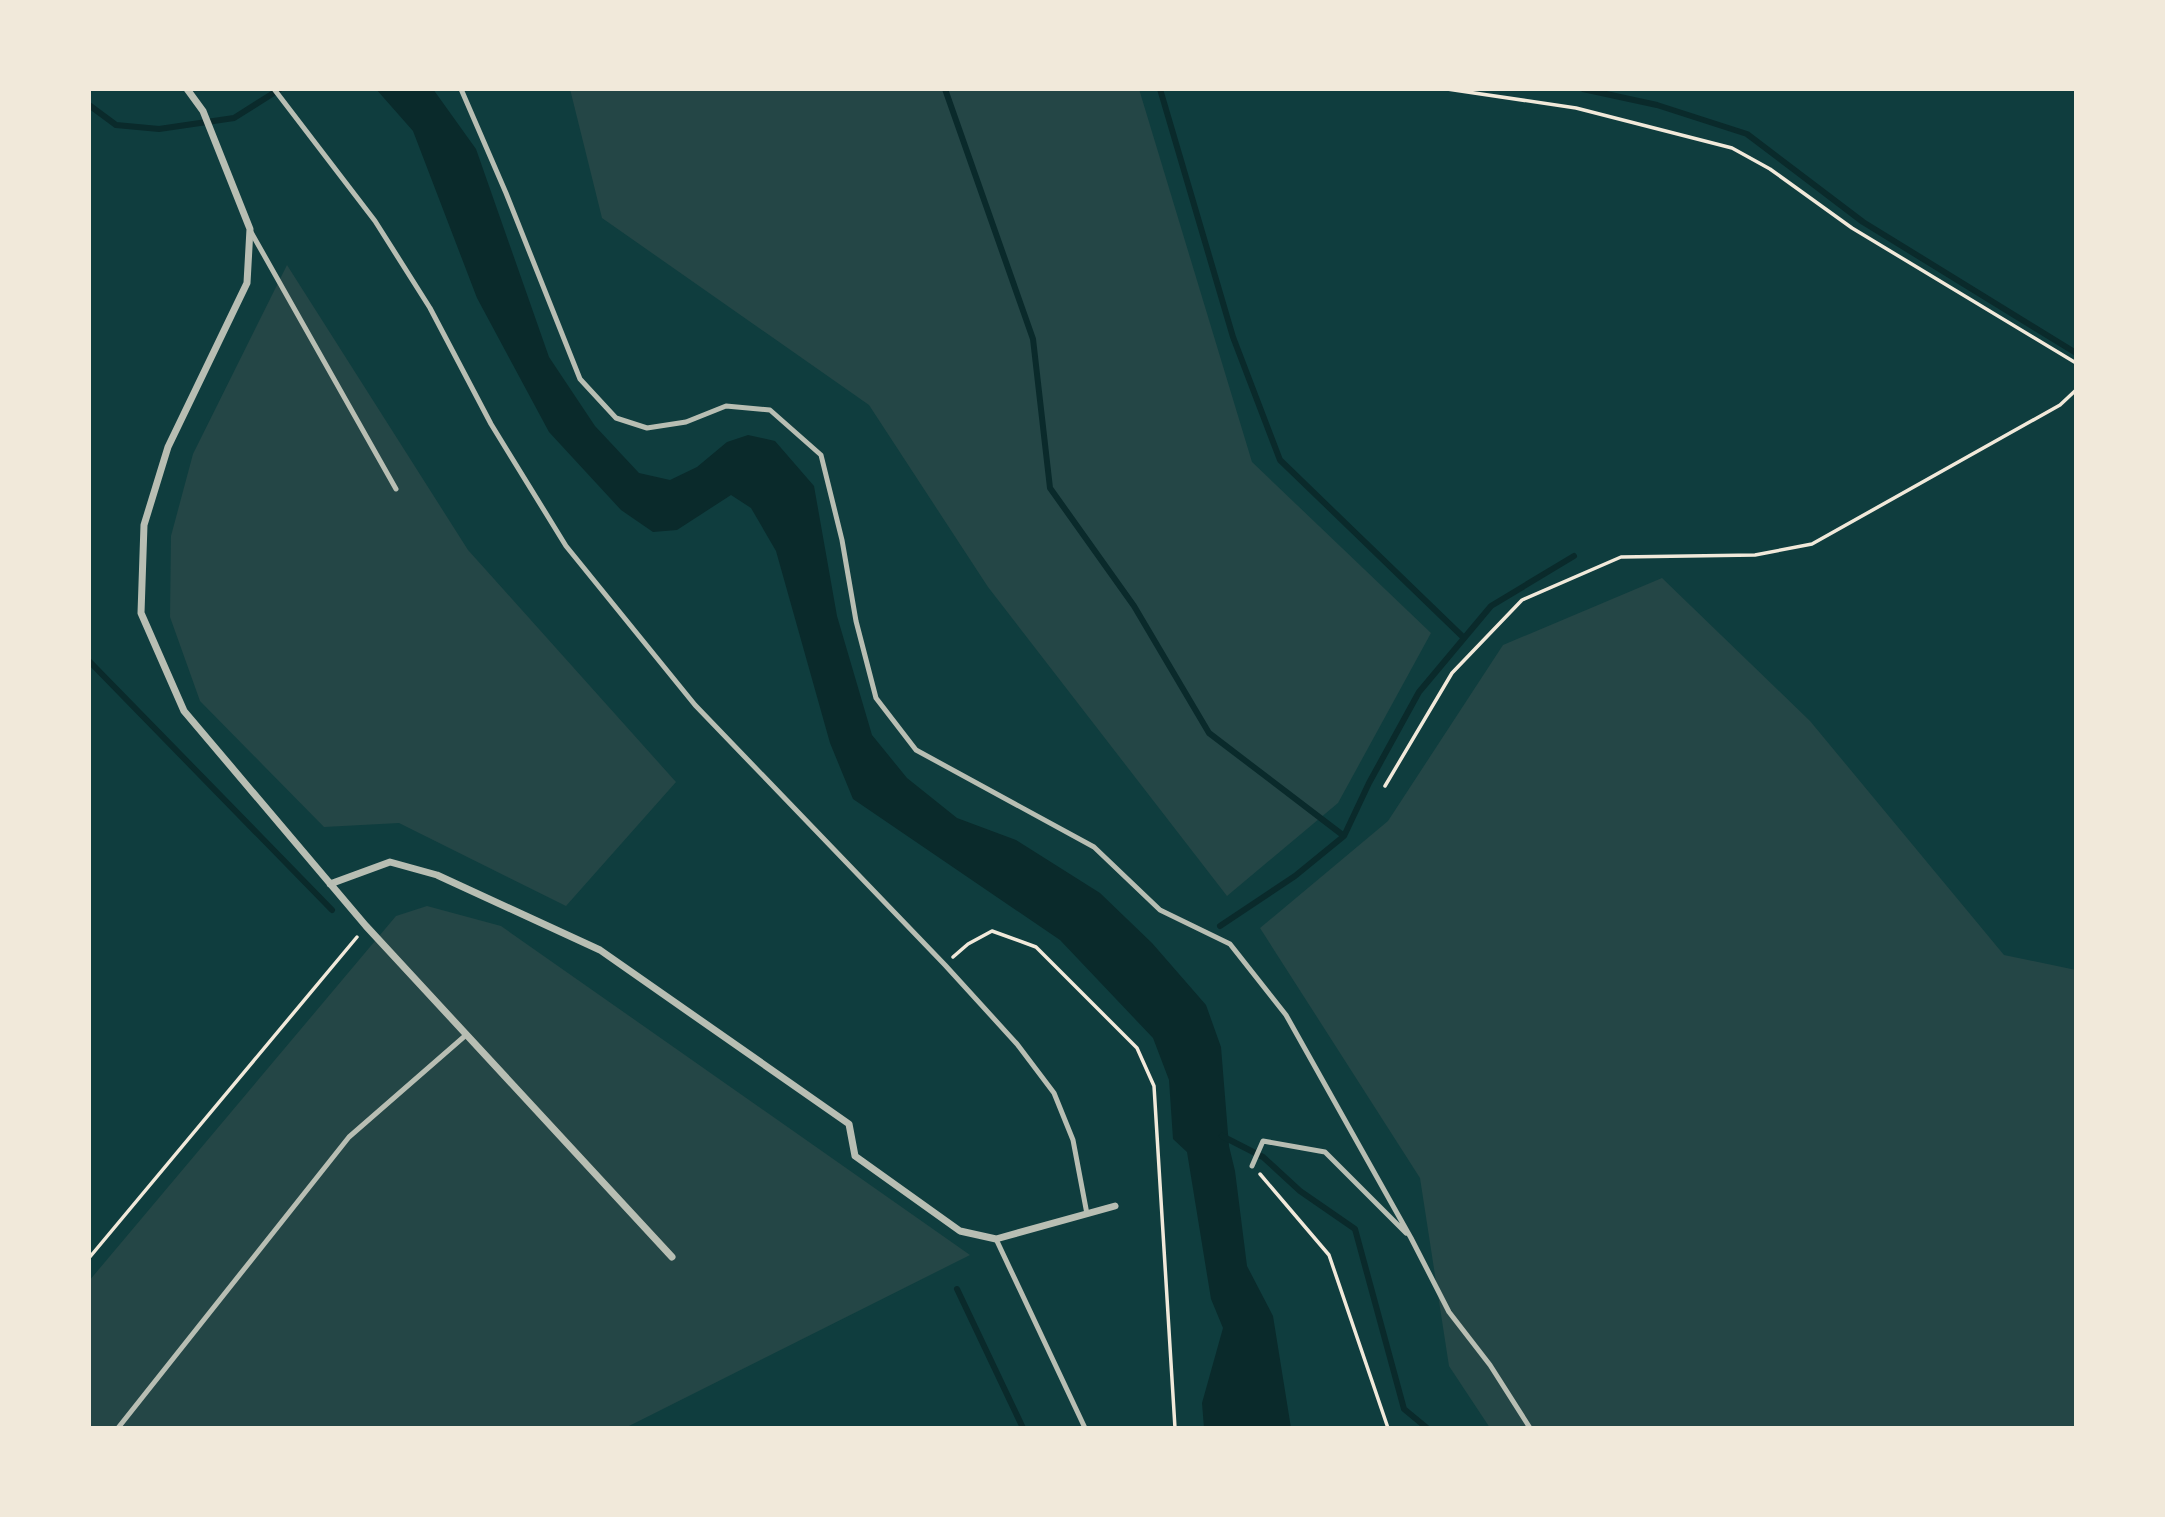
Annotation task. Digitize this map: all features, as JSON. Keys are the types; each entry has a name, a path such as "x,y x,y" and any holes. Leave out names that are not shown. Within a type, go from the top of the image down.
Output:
{"street":[{"path":"187,89 203,111 250,229 247,283 168,447 144,525 141,613 184,711 366,926 672,1257"},
{"path":"330,884 390,862 437,875 600,950 849,1124 855,1156 960,1231 996,1239 1115,1206"}],"lane":[{"path":"274,89 375,221 430,308 491,424 566,546 695,705 945,965 1017,1044 1054,1093 1073,1140 1087,1214"},
{"path":"461,89 506,193 580,379 616,418 647,428 686,422 726,406 770,411 821,455 842,540 856,621 876,698 916,750 1094,848 1160,910 1230,944 1286,1014 1449,1312 1490,1365 1530,1428"},
{"path":"250,229 396,489"},
{"path":"118,1428 349,1137 466,1035"},
{"path":"1252,1166 1263,1141 1325,1152 1410,1238"},
{"path":"996,1239 1084,1428"}],"path":[{"path":"1447,89 1576,108 1732,148 1770,169 1852,228 2076,363"},
{"path":"1385,786 1452,673 1522,600 1621,557 1755,555 1812,544 2060,405 2076,390"},
{"path":"89,1258 366,926"},
{"path":"945,965 968,944 992,931 1036,947 1138,1048 1154,1086 1175,1428"},
{"path":"1252,1166 1329,1255 1388,1428"}],"shaded area":[{"path":"376,89 433,89 476,149 549,357 595,426 639,473 670,480 697,467 727,442 748,435 775,441 814,486 837,616 872,735 907,778 957,818 1016,840 1100,893 1152,943 1206,1005 1221,1047 1229,1146 1235,1171 1247,1266 1273,1316 1291,1428 1204,1428 1202,1403 1223,1328 1211,1299 1187,1152 1173,1139 1169,1080 1153,1038 1060,940 853,799 830,743 776,551 751,508 731,495 677,530 653,532 621,510 549,432 477,298 413,131"},
{"path":"570,89 1139,89 1252,462 1431,633 1338,803 1227,896 988,587 869,405 602,218"},
{"path":"287,265 468,550 676,782 566,906 399,823 324,827 200,701 170,617 171,536 193,454"},
{"path":"1662,578 1810,721 2004,955 2076,970 2076,1428 1490,1428 1449,1366 1420,1178 1260,928 1388,821 1503,645"},
{"path":"427,906 501,926 970,1255 625,1428 89,1428 89,1281 396,916"}],"waterway":[{"path":"89,105 116,125 159,129 234,118 280,89"},
{"path":"945,89 1033,339 1050,488 1134,606 1209,733 1344,836"},
{"path":"1160,89 1233,337 1280,460 1464,638"},
{"path":"1583,89 1657,105 1747,134 1863,222 2076,353"},
{"path":"1220,926 1295,876 1344,836 1369,783 1419,692 1491,606 1574,556"},
{"path":"89,661 332,910"},
{"path":"1222,1136 1263,1157 1300,1191 1355,1229 1404,1409 1427,1428"},
{"path":"957,1289 1023,1428"}]}
